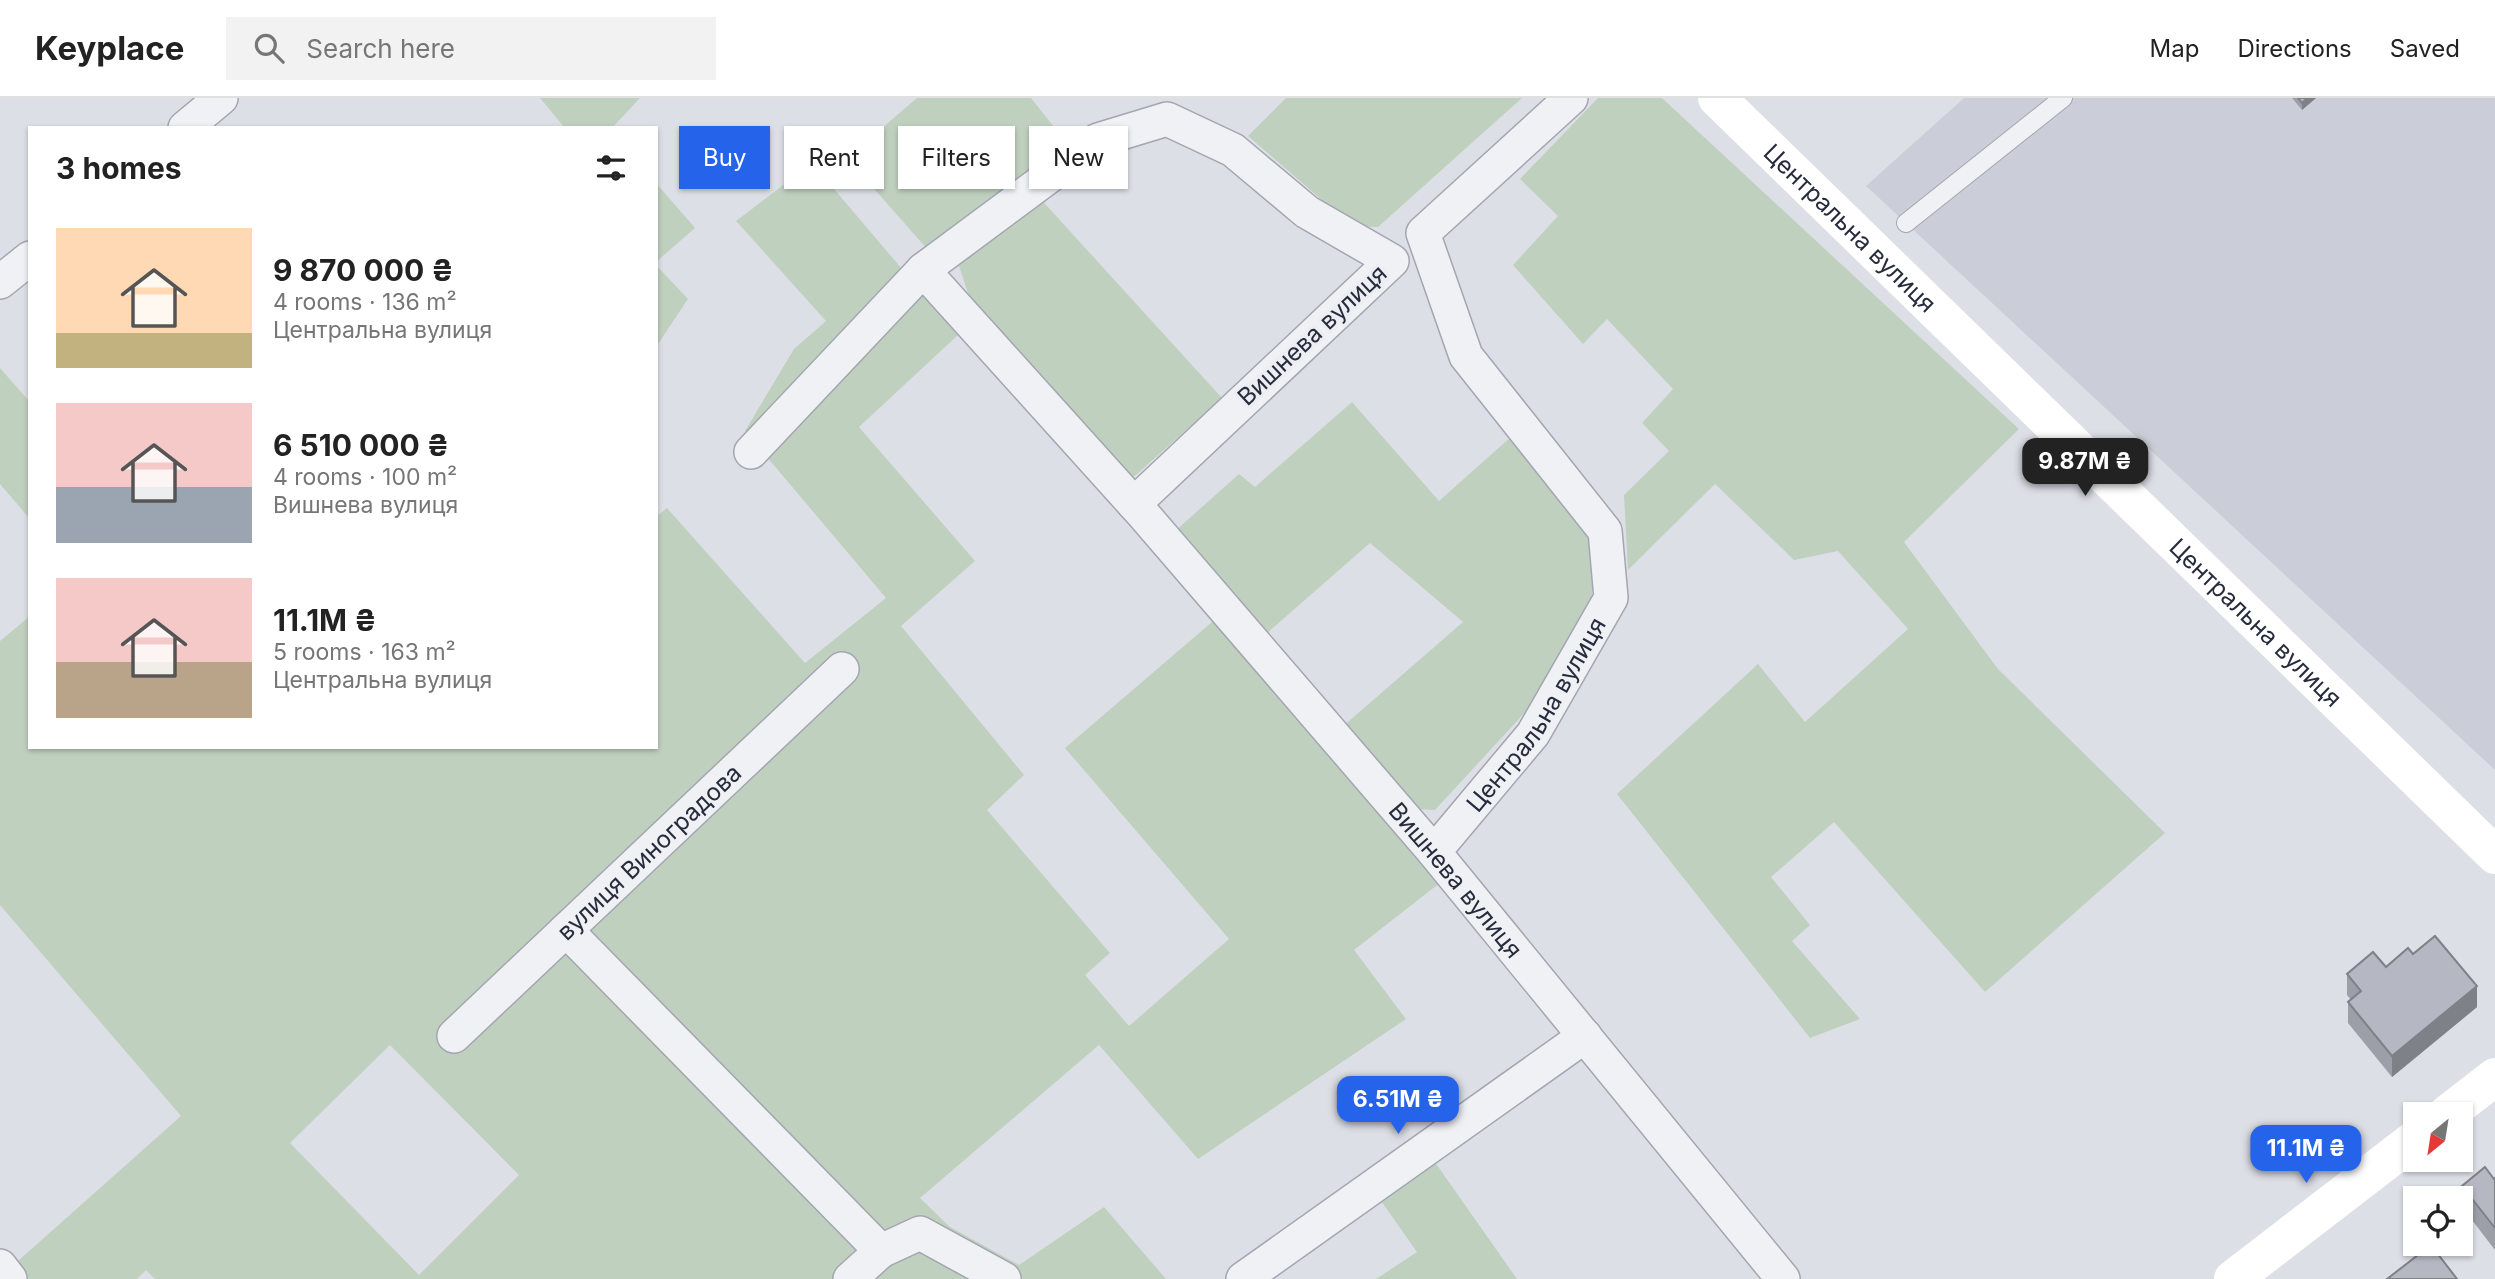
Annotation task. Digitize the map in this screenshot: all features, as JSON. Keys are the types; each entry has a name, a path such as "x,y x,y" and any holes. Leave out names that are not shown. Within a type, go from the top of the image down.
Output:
{"main road":[{"name":"Центральна вулиця","path":"1717,98 2495,855"},
{"path":"2463,1102 2495,1077"},
{"path":"2233,1279 2403,1148"}],"street":[{"path":"187,126 221,98"},
{"path":"1392,261 1572,98"},
{"name":"Вишнева вулиця","path":"751,452 923,270 1098,140 1167,119 1233,150 1307,212 1392,261 1134,504"},
{"name":"Центральна вулиця","path":"1423,233 1466,356 1605,531 1611,598 1533,734 1434,852"},
{"path":"0,282 28,260"},
{"name":"Вишнева вулиця","path":"923,270 1134,504 1434,852 1783,1279"},
{"name":"вулиця Виноградова","path":"454,1036 842,669"},
{"path":"566,930 881,1251"},
{"path":"1243,1279 1585,1036"},
{"path":"850,1279 881,1251 920,1233 1004,1279"},
{"path":"0,1266 10,1279"}],"lane":[{"path":"1906,223 2063,98"}],"shaded area":[{"path":"1964,98 2495,98 2495,770 1866,186"}],"green space":[{"path":"540,98 640,98 614,126 563,126"},
{"path":"917,98 1031,98 1053,126 1029,126 1029,171 1015,182 1015,126 898,126 898,189 1006,189 928,250 874,189 884,189 884,126"},
{"path":"1286,98 1522,98 1378,227 1352,226 1248,136"},
{"path":"1598,98 1662,98 2019,429 1904,542 1998,669 2165,833 1985,992 1834,822 1771,877 1810,925 1792,941 1860,1019 1810,1038 1617,794 1758,664 1805,722 1908,629 1838,551 1794,560 1715,484 1628,570 1624,495 1669,451 1642,423 1673,389 1607,319 1583,344 1513,265 1558,216 1520,179"},
{"path":"784,184 784,189 834,189 958,335 859,427 975,561 901,626 1024,775 987,810 1110,953 1085,975 1129,1026 1229,939 1065,748 1219,616 1441,882 1354,950 1406,1019 1198,1159 1099,1045 920,1198 950,1227 1019,1265 1104,1207 1166,1279 155,1279 146,1270 137,1279 16,1279 9,1269 181,1116 0,905 0,641 28,618 28,749 658,749 658,515 667,508 805,663 886,598 745,431 794,349 826,321 736,221","holes":["390,1045 519,1175 419,1275 290,1143"]},
{"path":"658,185 695,228 658,260"},
{"path":"1037,195 1222,398 1128,482 972,305 959,266"},
{"path":"658,267 688,299 658,344"},
{"path":"0,368 28,400 28,517 0,484"},
{"path":"1352,402 1439,501 1512,436 1599,547 1590,607 1530,707 1435,810 1413,809 1341,728 1463,622 1370,543 1265,635 1174,532 1239,474 1255,487"},
{"path":"1432,1158 1517,1279 1376,1279 1417,1252 1379,1198"}],"building":[{"path":"2435,936 2477,986 2392,1056 2348,1002 2361,991 2347,974 2373,952 2386,967 2408,948 2413,954"},
{"path":"2485,1167 2495,1178 2495,1228 2473,1200 2473,1186 2462,1186"},
{"path":"2417,1256 2439,1256 2457,1279 2387,1279"}]}
